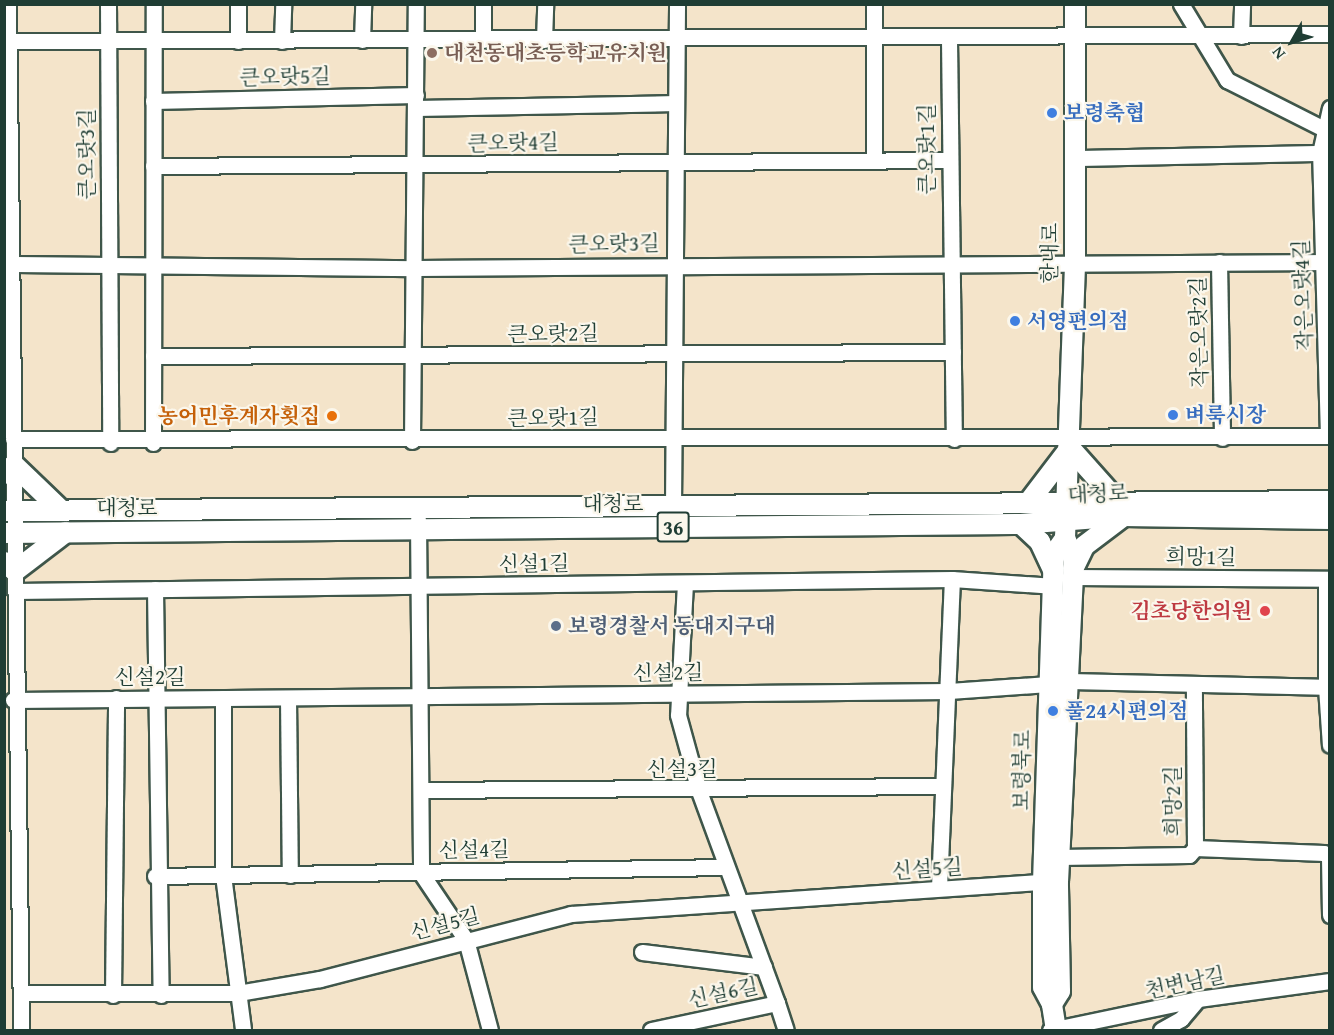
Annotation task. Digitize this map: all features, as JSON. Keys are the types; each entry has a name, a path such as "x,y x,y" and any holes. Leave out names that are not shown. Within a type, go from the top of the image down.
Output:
{"main road":[{"name":"한내로","path":"1066,520 1071,442 1075,262 1075,4"},
{"path":"1021,524 1040,542 1063,576 1084,546 1121,509 1071,442 1028,503"},
{"path":"9,470 62,511"},
{"name":"대청로","path":"10,533 1021,524 1066,520 1121,509 1329,501"},
{"name":"대청로","path":"10,511 1028,503 1066,520"},
{"name":"대청로","path":"1121,509 1329,519"},
{"name":"보령북로","path":"1054,1030 1052,1004 1043,987 1043,882 1066,520"},
{"path":"10,566 66,532"},
{"name":"보령북로","path":"1052,1004 1060,991 1057,683"}],"street":[{"path":"4,1026 21,1029 13,700 15,591 10,566 9,470 13,440 15,264 8,4"},
{"name":"큰오랏3길","path":"108,4 109,268"},
{"path":"153,442 154,4"},
{"path":"238,4 238,40"},
{"path":"282,40 283,4"},
{"path":"362,40 363,4"},
{"path":"412,441 417,357 416,4"},
{"path":"483,4 483,40"},
{"path":"544,40 545,4"},
{"path":"673,506 677,4"},
{"path":"874,4 874,161"},
{"path":"1181,4 1198,37 1227,80 1324,129"},
{"path":"1241,36 1242,4"},
{"path":"8,41 1075,39 1329,34"},
{"name":"큰오랏1길","path":"949,39 948,262 954,439"},
{"name":"큰오랏5길","path":"153,101 676,103"},
{"name":"작은오랏4길","path":"1329,108 1320,153 1326,262 1329,436"},
{"path":"1075,158 1320,153"},
{"name":"큰오랏4길","path":"153,166 416,166 947,160"},
{"name":"큰오랏3길","path":"15,264 109,268 417,268 1075,262"},
{"name":"작은오랏2길","path":"1075,262 1326,262"},
{"name":"작은오랏2길","path":"1219,262 1222,438"},
{"path":"109,268 110,442"},
{"name":"큰오랏2길","path":"153,356 417,357 952,352"},
{"name":"큰오랏1길","path":"13,440 153,442 674,438 954,439 1071,442 1329,436"},
{"path":"417,508 419,587 417,696 422,873 466,940 490,1030"},
{"name":"신설1길","path":"15,591 1063,576"},
{"name":"희망1길","path":"1063,576 1328,579"},
{"path":"939,888 952,579"},
{"path":"1328,579 1326,687 1329,745"},
{"path":"685,583 683,693 678,715 699,791 726,867 742,903 777,1004"},
{"path":"155,590 158,697 155,876 161,995"},
{"path":"1057,683 1194,688 1326,687"},
{"name":"신설2길","path":"13,700 949,691 1057,683"},
{"name":"희망2길","path":"1059,857 1189,855 1195,848 1194,688"},
{"path":"113,995 116,698"},
{"path":"223,698 223,875 243,1030"},
{"path":"288,698 290,876"},
{"name":"신설3길","path":"421,790 699,791 942,786"},
{"path":"1195,848 1299,849 1329,857 1329,915"},
{"name":"신설4길","path":"155,876 290,876 726,867"},
{"name":"신설5길","path":"21,993 161,995 238,993 320,979 571,914 1043,882"},
{"path":"642,952 764,967"},
{"name":"천변남길","path":"1054,1030 1198,999 1329,981"},
{"path":"1161,1030 1198,999"},
{"name":"신설6길","path":"651,1030 777,1004 786,1030"}],"place":[{"name":"대천동대초등학교유치원","path":"432,53"},
{"name":"보령축협","path":"1052,113"},
{"name":"서영편의점","path":"1015,321"},
{"name":"벼룩시장","path":"1173,415"},
{"name":"농어민후계자횟집","path":"332,416"},
{"name":"김초당한의원","path":"1265,611"},
{"name":"보령경찰서 동대지구대","path":"556,626"},
{"name":"풀24시편의점","path":"1053,711"}]}
